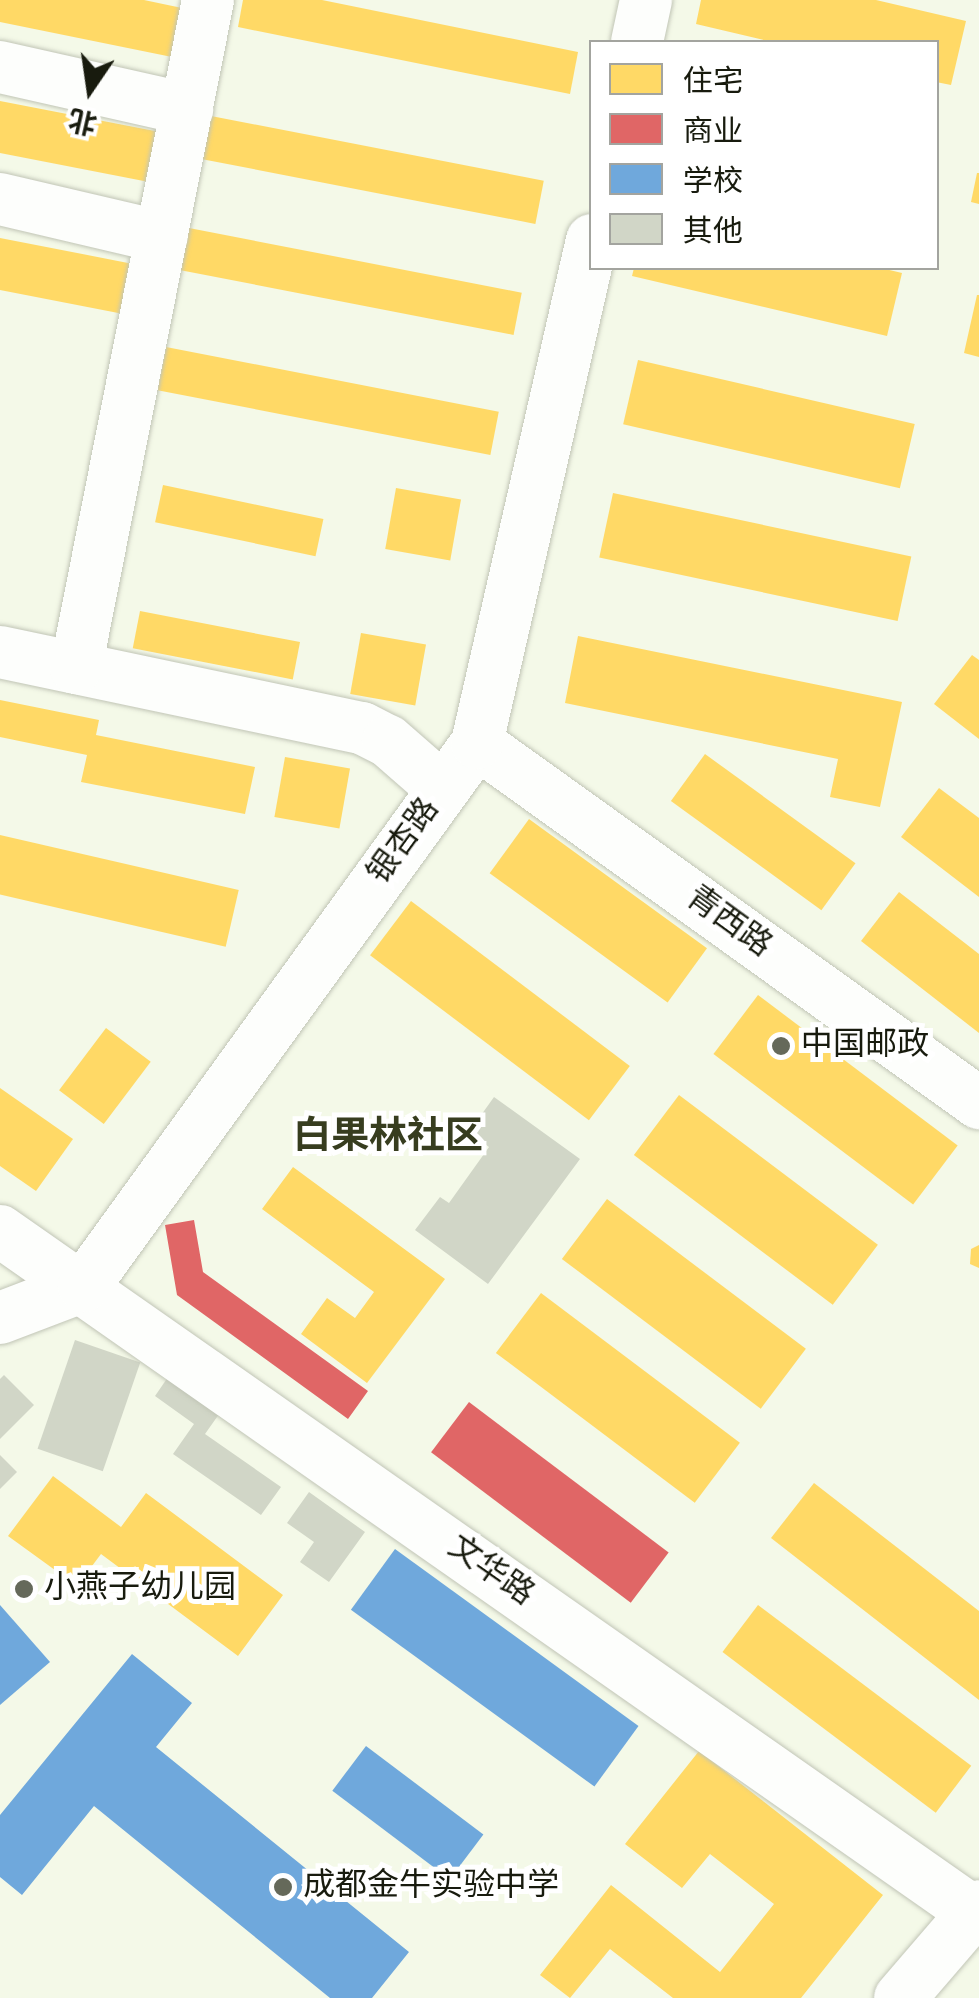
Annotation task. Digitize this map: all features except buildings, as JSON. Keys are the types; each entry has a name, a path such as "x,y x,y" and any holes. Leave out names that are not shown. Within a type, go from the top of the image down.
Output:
{"street":[{"path":"76,668 208,0"},
{"path":"636,40 646,0"},
{"path":"0,68 187,109"},
{"path":"0,199 162,237"},
{"name":"银杏路","path":"84,1286 477,743 589,253"},
{"path":"0,652 362,728 388,741 444,789"},
{"name":"青西路","path":"477,743 979,1104"},
{"name":"文华路","path":"0,1230 977,1911"},
{"path":"0,1318 84,1286"},
{"path":"900,1998 977,1911"}],"place":[{"name":"中国邮政","path":"781,1046"},
{"name":"小燕子幼儿园","path":"24,1589"},
{"name":"成都金牛实验中学","path":"283,1887"}],"district":[{"name":"白果林社区","path":"388,1139"}]}
